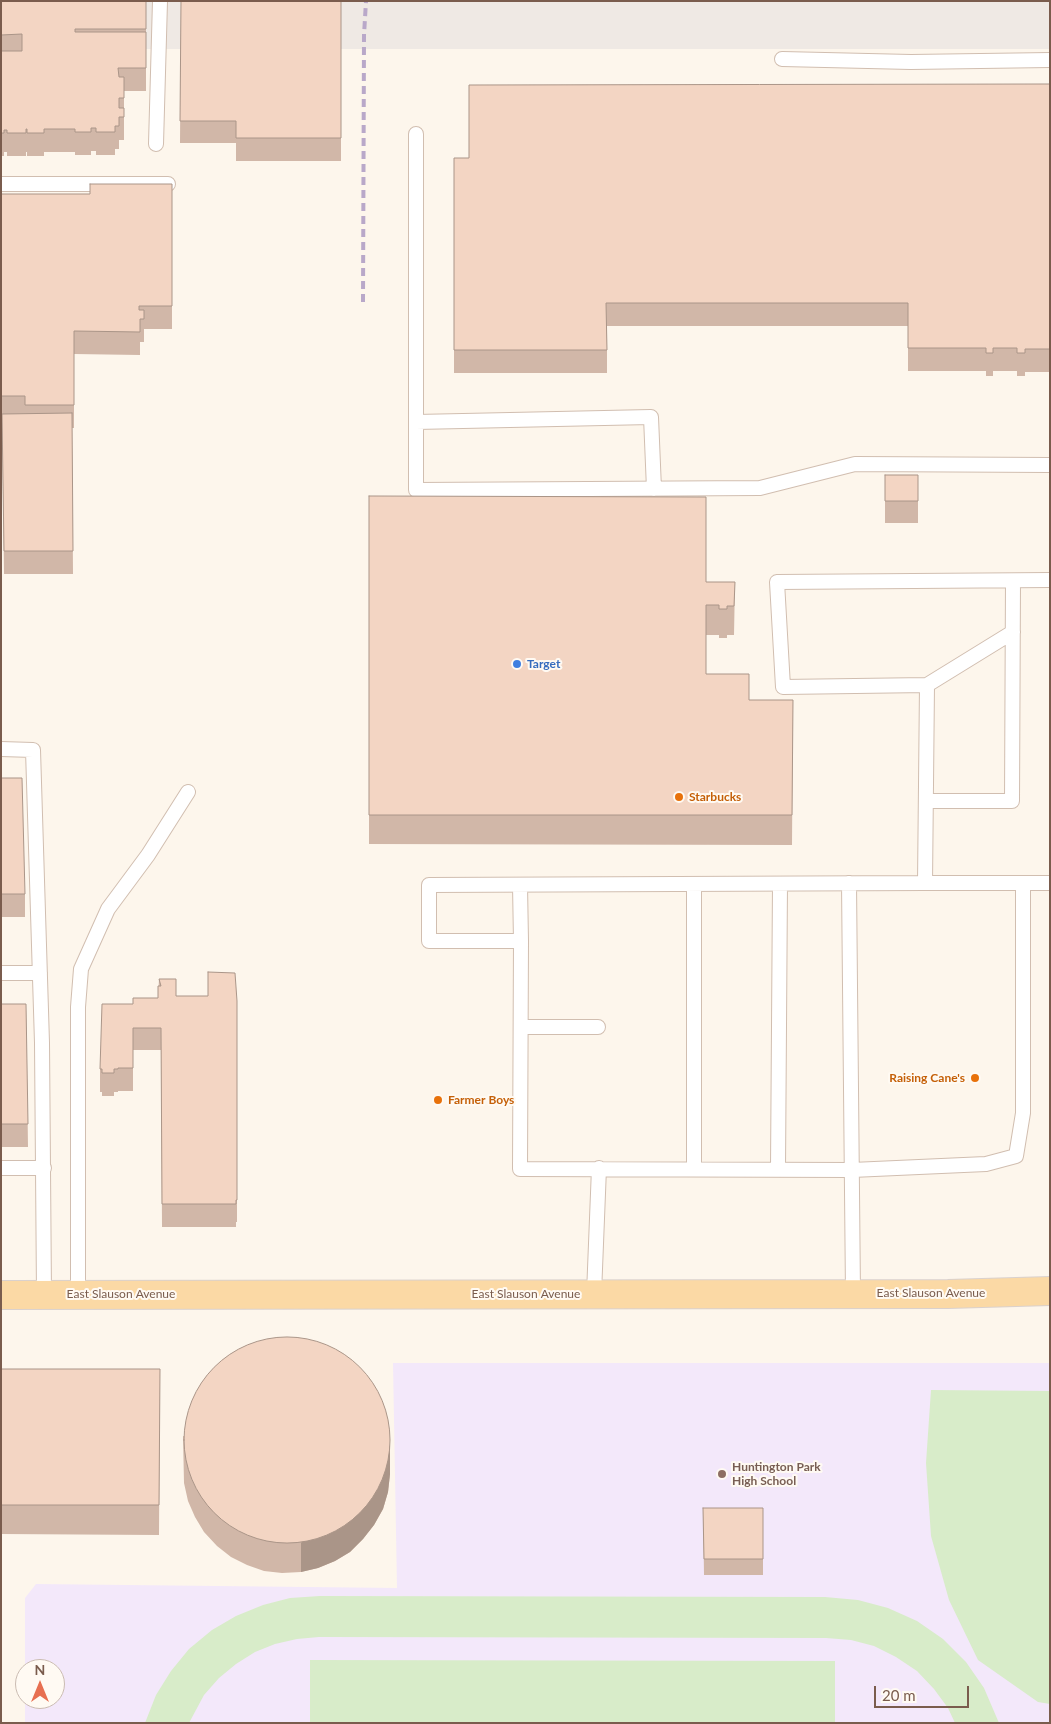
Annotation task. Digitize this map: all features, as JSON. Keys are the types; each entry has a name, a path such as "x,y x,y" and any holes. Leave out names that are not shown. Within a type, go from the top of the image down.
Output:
{"main road":[{"name":"East Slauson Avenue","path":"1,1295 948,1294 1050,1291"}],"lane":[{"path":"156,144 160,1"},
{"path":"782,59 911,62 1050,60"},
{"path":"416,134 416,490 760,488 855,464 1050,465"},
{"path":"1,184 168,184"},
{"path":"416,422 651,416 654,489"},
{"path":"926,801 1012,801 1013,580"},
{"path":"1013,632 927,685 783,687 777,582 1050,580"},
{"path":"925,883 927,685"},
{"path":"1,749 32,750 40,973 44,1168 44,1295"},
{"path":"78,1294 78,1007 81,970 108,909 148,855 188,792"},
{"path":"521,941 429,942 429,885 1050,882"},
{"path":"849,883 853,1294"},
{"path":"520,885 520,1169 778,1168 852,1170 986,1164 1016,1156 1023,1113 1022,883"},
{"path":"778,1168 780,884"},
{"path":"694,885 694,1168"},
{"path":"1,973 40,973"},
{"path":"521,1027 598,1027"},
{"path":"1,1168 44,1168"},
{"path":"594,1294 598,1168"}],"shaded area":[{"path":"1,1 1050,1 1050,49 1,49"},
{"name":"Huntington Park High School","path":"393,1363 1050,1363 1050,1723 25,1723 25,1709 65,1709 65,1659 25,1659 25,1598 36,1584 397,1588"}],"green space":[{"path":"931,1390 1050,1391 1050,1704 1038,1702 978,1660 949,1600 931,1536 926,1463"},
{"path":"320,1596 825,1597 858,1600 888,1608 917,1621 943,1639 966,1662 984,1688 999,1723 955,1723 948,1708 917,1671 896,1657 874,1646 851,1640 826,1638 319,1637 275,1644 255,1652 236,1664 219,1678 204,1695 189,1723 145,1723 156,1695 171,1671 189,1649 212,1630 236,1616 263,1605 290,1598"},
{"path":"310,1660 835,1661 835,1723 310,1723"}],"building":[{"path":"1,1 146,1 146,29 75,29 75,32 146,32 146,68 118,68 119,77 124,77 124,98 119,98 119,108 124,108 124,117 119,117 119,126 115,126 115,132 96,132 96,128 91,128 91,132 75,132 75,129 44,129 44,133 27,133 26,129 26,133 7,133 7,130 4,130 4,133 1,133 1,51 22,51 22,34 1,35"},
{"path":"181,1 341,1 341,138 236,138 236,121 180,121"},
{"path":"1050,84 1050,349 1025,349 1025,353 1017,353 1017,348 993,348 993,353 986,353 986,348 908,348 908,303 606,303 607,350 454,350 454,158 469,158 469,85"},
{"path":"90,184 172,184 172,306 139,306 139,310 144,310 144,319 140,319 140,332 74,331 74,405 25,405 25,396 1,396 1,194 90,194"},
{"path":"72,413 73,551 4,551 2,414"},
{"path":"885,475 918,475 918,501 885,501"},
{"path":"369,496 706,497 706,582 735,582 734,606 727,606 727,609 719,609 719,605 706,605 706,674 749,674 749,700 793,700 792,815 369,815"},
{"path":"1,778 22,778 25,894 1,894"},
{"path":"208,972 235,973 237,1001 237,1200 236,1204 162,1204 161,1028 133,1028 133,1068 118,1068 114,1069 114,1073 102,1073 102,1069 100,1069 102,1004 133,1004 133,998 158,998 158,986 161,986 159,979 176,979 176,996 208,996"},
{"path":"1,1004 26,1004 28,1124 1,1124"},
{"path":"277,1337 297,1337 327,1344 353,1360 367,1374 383,1400 390,1430 390,1450 383,1480 367,1506 353,1520 327,1536 297,1543 277,1543 247,1536 221,1520 207,1506 191,1480 184,1450 184,1430 191,1400 207,1374 221,1360 247,1344"},
{"path":"1,1369 160,1369 159,1505 1,1505"},
{"path":"703,1508 763,1508 763,1559 704,1559"}],"railway":[{"path":"363,302 364,35 366,1"}],"place":[{"name":"Target","path":"517,664"},
{"name":"Starbucks","path":"679,797"},
{"name":"Raising Cane's","path":"975,1078"},
{"name":"Farmer Boys","path":"438,1100"},
{"name":"Huntington Park High School","path":"722,1474"}]}
